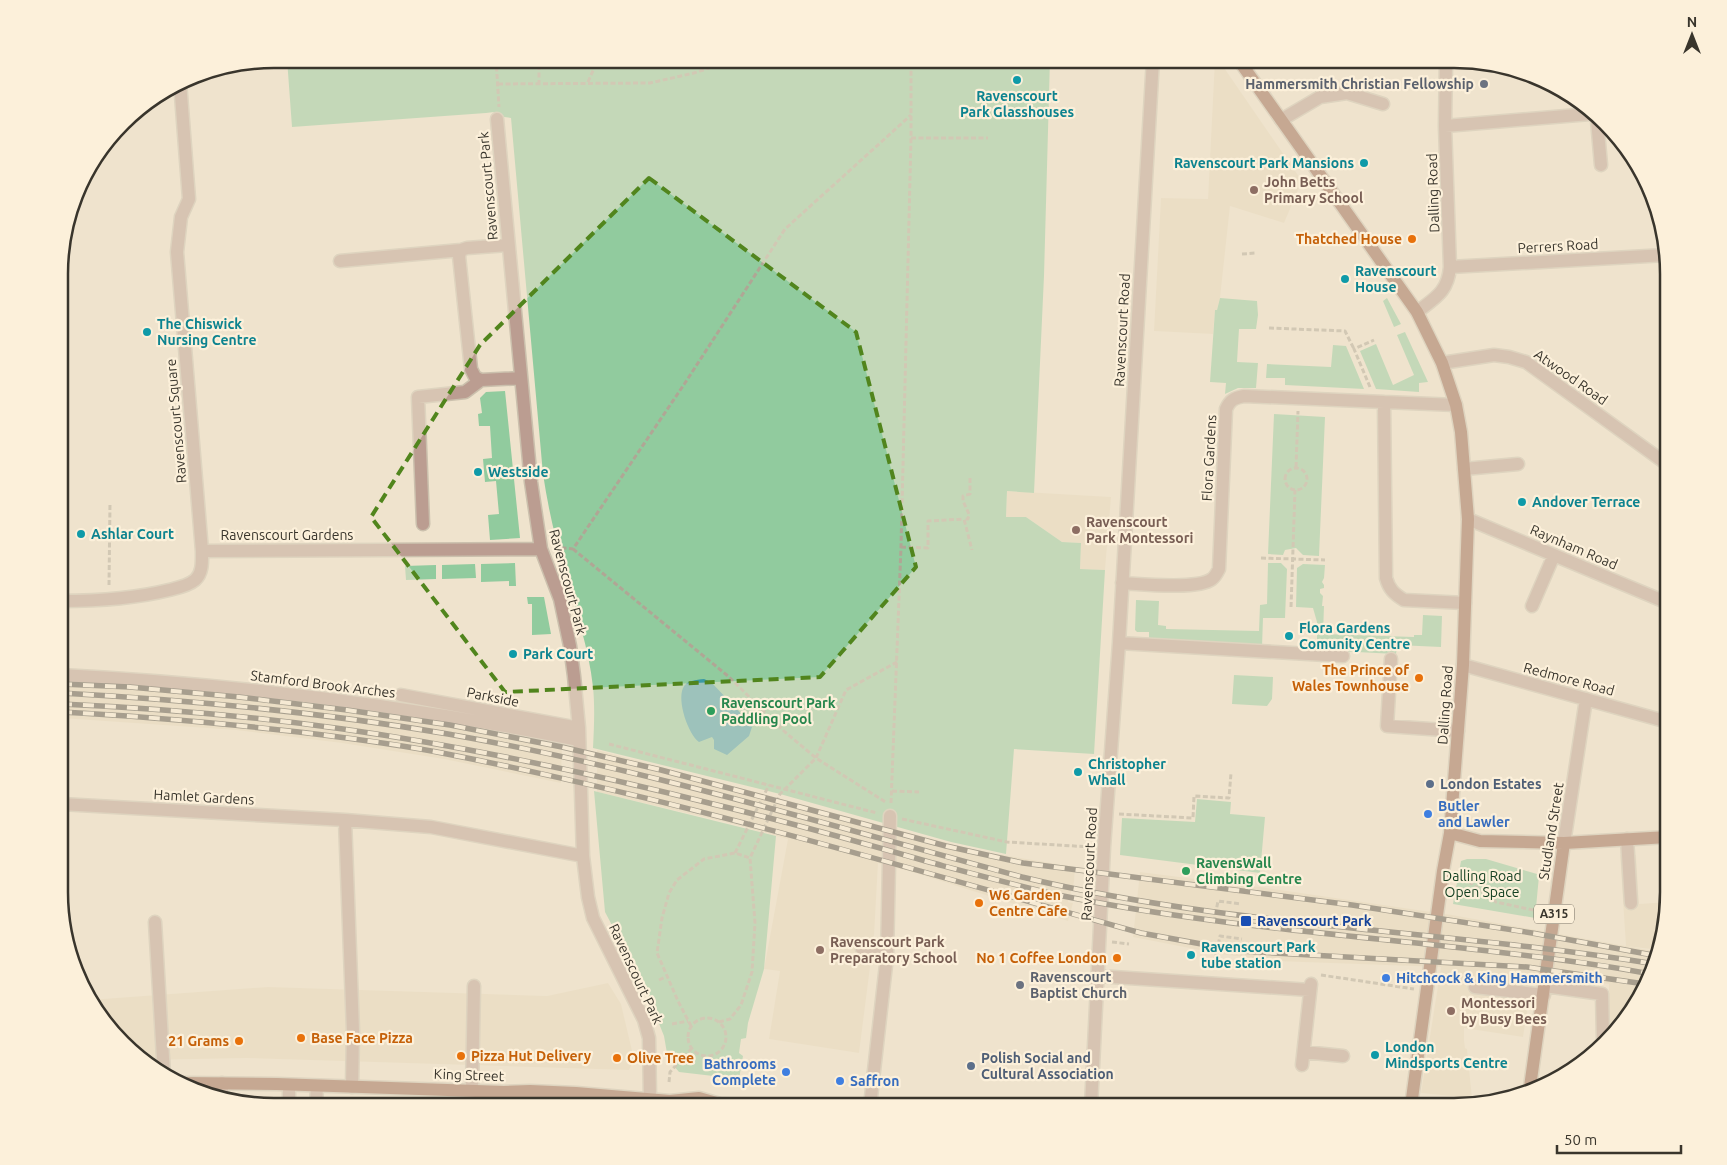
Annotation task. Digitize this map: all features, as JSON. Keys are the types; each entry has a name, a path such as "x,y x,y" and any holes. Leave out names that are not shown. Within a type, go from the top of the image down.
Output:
{"main road":[{"name":"Dalling Road","path":"1244,68 1417,312 1442,363 1456,404 1461,432 1468,519 1463,665 1450,833 1443,871 1412,1098"},
{"path":"1450,833 1480,841 1564,843 1660,838"},
{"name":"Studland Street","path":"1531,1083 1564,843"},
{"name":"King Street","path":"199,1084 530,1091 610,1098"}],"street":[{"name":"Ravenscourt Road","path":"1091,1098 1106,813 1119,643 1152,68"},
{"name":"Dalling Road","path":"1417,312 1441,293 1450,279 1445,126 1446,68"},
{"name":"Ravenscourt Square","path":"181,90 189,199 181,216 177,252 202,551"},
{"path":"1282,120 1320,97 1347,93 1383,104"},
{"path":"1445,126 1584,114"},
{"name":"Ravenscourt Park","path":"497,120 531,482 541,549 560,599 574,676 579,734 583,856 588,897 593,918 644,1020 648,1038 645,1098"},
{"path":"1597,127 1600,165"},
{"path":"340,261 508,245"},
{"path":"461,250 459,256 471,369 480,380"},
{"name":"Perrers Road","path":"1450,268 1659,255"},
{"name":"Atwood Road","path":"1442,363 1494,355 1526,362 1660,459"},
{"path":"423,524 418,397 465,392 480,380 520,378"},
{"name":"Flora Gardens","path":"1122,583 1193,585 1214,578 1219,570 1226,409 1229,402 1235,397 1456,404"},
{"path":"1380,402 1387,584 1395,595 1404,600 1465,603"},
{"path":"1464,470 1518,464"},
{"name":"Raynham Road","path":"1468,519 1660,600"},
{"name":"Ravenscourt Gardens","path":"68,601 110,601 148,595 187,585 195,580 201,570 202,551 541,549"},
{"path":"1532,606 1554,555"},
{"path":"1119,643 1343,656"},
{"path":"1391,659 1387,726 1458,731"},
{"name":"Redmore Road","path":"1463,665 1660,720"},
{"name":"Stamford Brook Arches","path":"68,675 128,678 236,688 345,701 579,734"},
{"name":"Parkside","path":"401,695 579,734"},
{"name":"Studland Street","path":"1564,843 1586,699"},
{"name":"Hamlet Gardens","path":"68,804 345,820 431,827 583,856"},
{"path":"871,1098 887,953 890,816"},
{"path":"345,820 353,1031 352,1087"},
{"path":"1626,840 1631,903"},
{"path":"155,922 163,1066"},
{"path":"862,949 887,953"},
{"path":"1098,976 1287,988 1313,983 1302,1065"},
{"path":"472,1090 474,986"},
{"path":"1475,987 1602,994 1602,1034"},
{"path":"1304,1052 1342,1056"},
{"path":"222,1083 222,1091"},
{"path":"289,1085 289,1098"},
{"path":"316,1098 317,1086"}],"path":[{"path":"497,68 499,116 497,120"},
{"path":"539,68 539,83"},
{"path":"588,82 594,68"},
{"path":"498,84 650,83 709,68"},
{"path":"541,549 558,546 573,549 728,676 785,732 816,758 891,806 901,547 911,68"},
{"path":"573,549 685,383 785,229 911,115"},
{"path":"911,138 988,138"},
{"path":"1242,254 1256,253"},
{"path":"1270,328 1345,331 1380,402"},
{"path":"1354,349 1374,340"},
{"path":"1296,468 1298,398"},
{"path":"1296,468 1305,472 1308,479 1305,486 1295,490 1286,484 1285,477 1289,470 1296,468"},
{"path":"901,547 928,548 928,521 968,519 969,514 963,501 963,496 970,494 970,478"},
{"path":"1290,607 1295,490"},
{"path":"110,503 110,601"},
{"path":"964,519 972,550"},
{"path":"1261,558 1325,560"},
{"path":"719,1022 730,1019 741,1005 752,972 755,923 750,858 780,794 786,791 816,758 846,690 897,662"},
{"path":"609,744 786,791 1007,842 1104,847"},
{"path":"1106,813 1193,818 1194,796 1229,798 1231,773"},
{"path":"735,853 769,785"},
{"path":"892,791 920,792"},
{"path":"691,1026 657,954 668,893 677,880 704,859 735,853 750,858"},
{"path":"1455,873 1460,874 1496,902 1543,912"},
{"path":"1214,922 1218,901 1241,904"},
{"path":"1215,959 1220,936 1242,939"},
{"path":"660,980 668,976"},
{"path":"1313,983 1418,990"},
{"path":"707,1018 719,1022 723,1027 726,1039 720,1051 709,1056 696,1053 688,1040 691,1026 701,1019 707,1018"},
{"path":"672,1024 688,1021"},
{"path":"669,1082 670,1072 692,1049"}],"highlighted area":[{"path":"649,178 856,332 916,567 820,677 505,692 371,517 480,345"}],"shaded area":[{"name":"John Betts Primary School","path":"1215,68 1224,68 1302,181 1284,223 1230,206 1220,298 1217,310 1215,310 1213,334 1154,331 1161,198 1208,199"},
{"name":"Ravenscourt Park Montessori","path":"1007,491 1111,497 1105,570 1080,569 1081,543 1062,542 1026,517 1006,517"},
{"path":"68,679 239,691 451,720 562,743 561,783 444,759 342,743 236,730 68,718"},
{"path":"597,750 978,851 1075,867 1074,882 1068,902 1073,903 1068,921 916,873 878,863 874,936 859,1053 769,1039 780,971 764,969 788,839 597,792"},
{"path":"1620,855 1636,855 1639,904 1659,903 1658,918 1651,949 1626,946"},
{"path":"1140,872 1260,887 1452,915 1651,951 1644,970 1632,994 1609,1026 1609,984 1533,975 1523,1037 1464,1028 1472,1097 1464,1097 1421,1093 1441,967 1275,961 1220,954 1133,937"},
{"path":"608,983 621,1004 634,1059 629,1070 247,1058 155,1060 128,1037 110,1017 98,999 268,987 547,996"}],"green space":[{"path":"288,68 1050,68 1044,276 1034,493 1007,491 1006,517 1026,517 1062,542 1081,543 1080,569 1105,570 1094,754 1014,749 1006,854 951,842 780,794 593,748 594,702 591,672 555,535 543,474 511,118 497,116 494,112 292,127"},
{"path":"1220,298 1257,301 1256,329 1239,329 1237,362 1258,363 1256,388 1238,388 1225,394 1226,383 1210,382 1215,310 1217,310"},
{"path":"1387,298 1401,324 1394,327 1383,301"},
{"path":"1405,332 1428,382 1419,383 1419,392 1376,389 1360,351 1376,344 1393,385 1414,375 1397,335"},
{"path":"1333,345 1346,346 1364,389 1285,385 1285,378 1266,378 1267,364 1331,367"},
{"path":"505,391 520,538 490,540 488,515 499,514 496,481 485,482 483,459 492,458 490,426 479,426 478,414 482,413 480,398 486,392"},
{"path":"1274,414 1325,417 1319,556 1303,555 1296,548 1285,550 1283,555 1268,554"},
{"path":"515,563 516,586 509,586 509,581 481,582 481,564"},
{"path":"1268,563 1281,563 1287,569 1285,618 1263,618 1262,647 1204,644 1204,641 1149,638 1149,632 1137,632 1135,630 1136,600 1159,601 1158,625 1166,626 1166,629 1259,631 1260,605 1267,604"},
{"path":"475,564 476,578 442,579 442,565"},
{"path":"1303,564 1325,565 1322,582 1324,588 1320,589 1320,593 1323,596 1322,606 1324,606 1323,634 1414,637 1414,635 1422,635 1423,615 1442,616 1441,647 1397,645 1396,654 1317,650 1317,622 1313,608 1296,607 1297,568"},
{"path":"436,565 436,579 406,580 405,566"},
{"path":"527,597 544,597 551,634 532,635 532,604 528,604"},
{"path":"1234,675 1273,677 1272,699 1267,706 1232,704"},
{"path":"594,791 776,836 764,969 748,1023 746,1038 741,1039 739,1053 743,1056 739,1079 679,1072 668,1059 664,1036 644,986 605,912"},
{"path":"1197,799 1231,802 1230,814 1265,817 1260,873 1120,855 1122,818 1195,822"},
{"name":"Dalling Road Open Space","path":"1467,859 1486,859 1537,874 1539,876 1535,918 1453,904 1461,861"}],"water":[{"name":"Ravenscourt Park Paddling Pool","path":"704,679 711,682 752,727 749,736 727,755 714,749 712,737 699,742 691,732 685,717 681,701 683,688 689,682"}],"railway":[{"path":"68,684 130,687 239,697 450,725 562,747 661,770 946,846 1023,863 1352,905 1532,933 1650,955"},
{"path":"68,693 158,699 303,713 400,726 521,748 665,781 1022,877 1100,894 1258,918 1497,943 1647,963"},
{"path":"68,704 238,716 343,729 437,744 578,772 770,818 963,871 1063,896 1171,915 1593,964 1643,973"},
{"path":"68,712 209,723 317,734 373,741 447,754 535,772 709,814 882,860 1141,933 1240,951 1527,967 1638,983"}],"place":[{"name":"Ravenscourt Park Glasshouses","path":"1017,80"},
{"name":"Hammersmith Christian Fellowship","path":"1484,84"},
{"name":"Ravenscourt Park Mansions","path":"1364,163"},
{"name":"John Betts Primary School","path":"1254,190"},
{"name":"Thatched House","path":"1412,239"},
{"name":"Ravenscourt House","path":"1345,279"},
{"name":"The Chiswick Nursing Centre","path":"147,332"},
{"name":"Westside","path":"478,472"},
{"name":"Andover Terrace","path":"1522,502"},
{"name":"Ravenscourt Park Montessori","path":"1076,530"},
{"name":"Ashlar Court","path":"81,534"},
{"name":"Flora Gardens Comunity Centre","path":"1289,636"},
{"name":"Park Court","path":"513,654"},
{"name":"The Prince of Wales Townhouse","path":"1419,678"},
{"name":"Ravenscourt Park Paddling Pool","path":"711,711"},
{"name":"Christopher Whall","path":"1078,772"},
{"name":"London Estates","path":"1430,784"},
{"name":"Butler and Lawler","path":"1428,814"},
{"name":"RavensWall Climbing Centre","path":"1186,871"},
{"name":"W6 Garden Centre Cafe","path":"979,903"},
{"name":"Ravenscourt Park","path":"1246,921"},
{"name":"Ravenscourt Park Preparatory School","path":"820,950"},
{"name":"Ravenscourt Park tube station","path":"1191,955"},
{"name":"No 1 Coffee London","path":"1117,958"},
{"name":"Hitchcock & King Hammersmith","path":"1386,978"},
{"name":"Ravenscourt Baptist Church","path":"1020,985"},
{"name":"Montessori by Busy Bees","path":"1451,1011"},
{"name":"Base Face Pizza","path":"301,1038"},
{"name":"21 Grams","path":"239,1041"},
{"name":"London Mindsports Centre","path":"1375,1055"},
{"name":"Pizza Hut Delivery","path":"461,1056"},
{"name":"Olive Tree","path":"617,1058"},
{"name":"Polish Social and Cultural Association","path":"971,1066"},
{"name":"Bathrooms Complete","path":"786,1072"},
{"name":"Saffron","path":"840,1081"}]}
